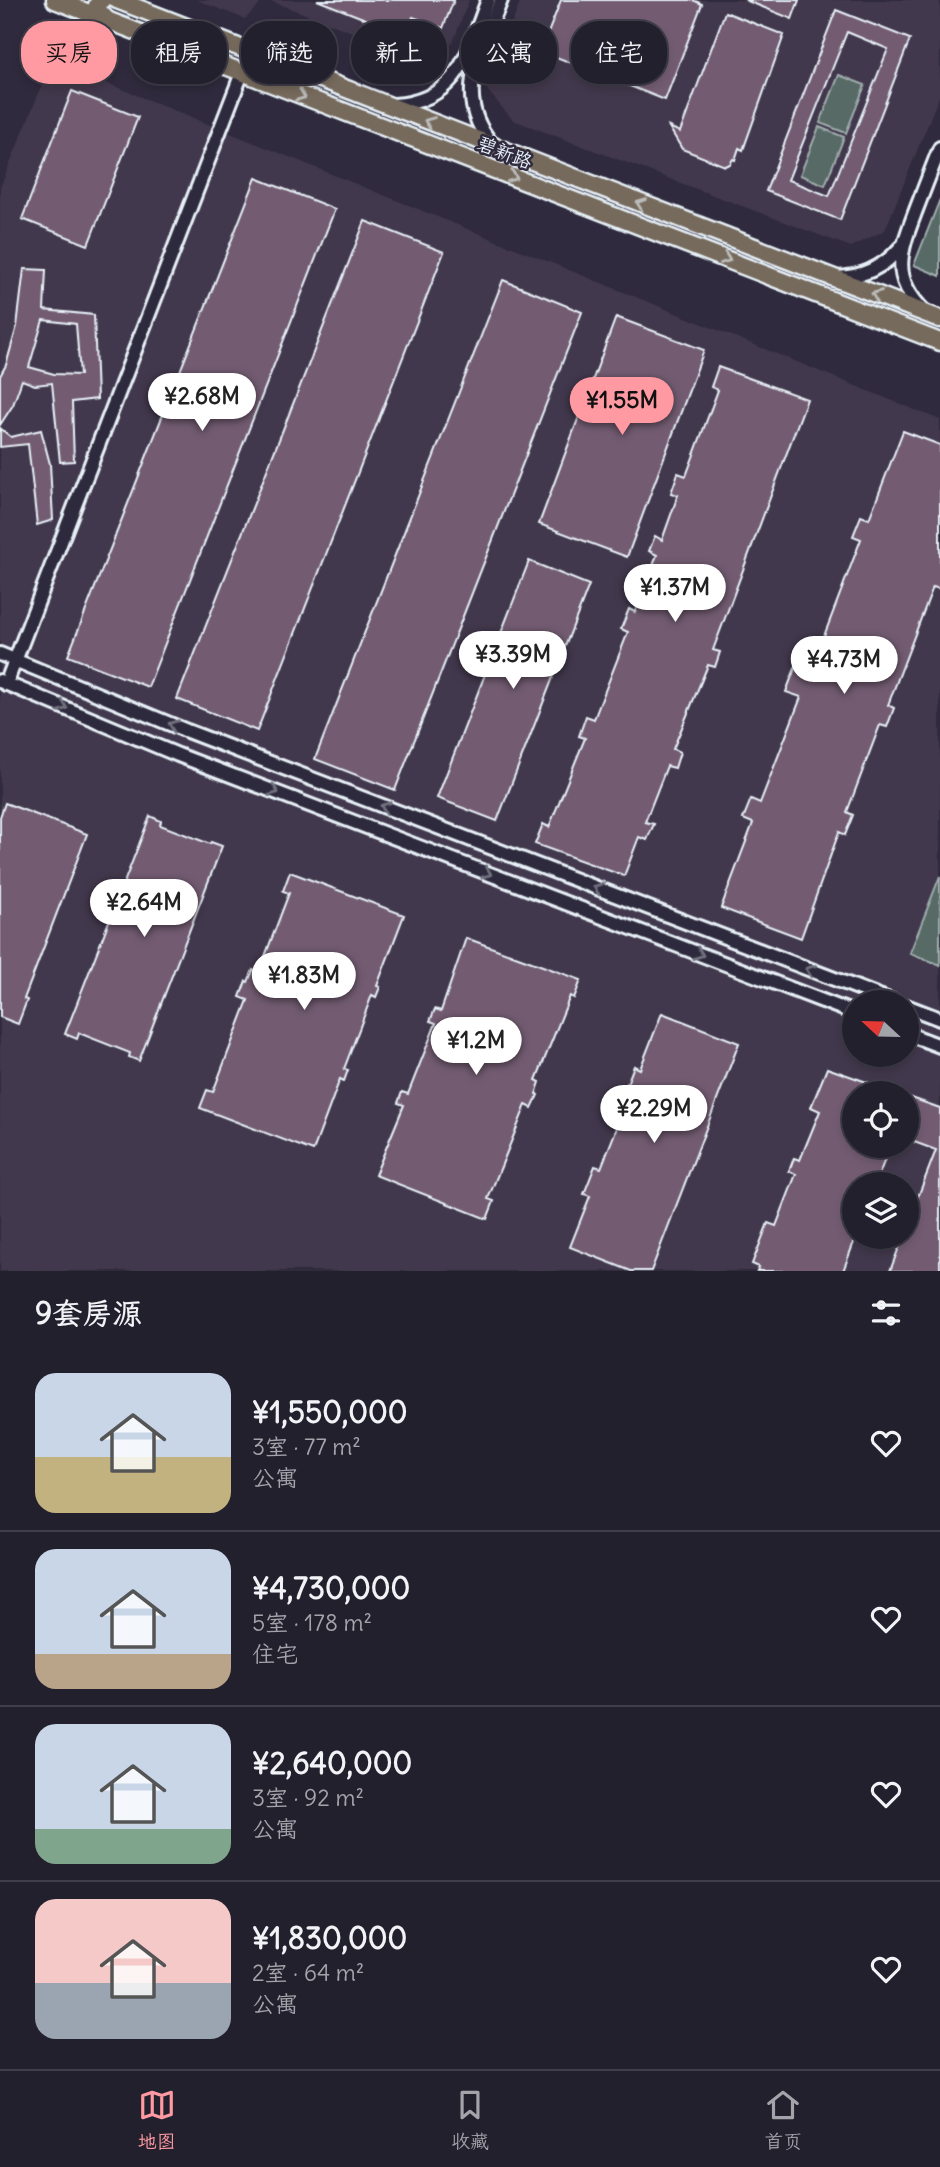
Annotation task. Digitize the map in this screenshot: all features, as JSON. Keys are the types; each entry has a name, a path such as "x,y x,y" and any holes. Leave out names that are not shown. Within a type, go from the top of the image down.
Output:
{"main road":[{"name":"碧新路","path":"55,0 241,73"},
{"path":"103,0 99,1 96,8 107,20"},
{"name":"碧新路","path":"117,0 933,316"},
{"name":"碧新路","path":"271,84 940,342"}],"street":[{"path":"386,105 409,104 426,98 454,79 488,0"},
{"path":"494,147 475,119 470,86 501,0"},
{"path":"241,76 14,660 3,682 190,759 842,1008"},
{"path":"832,278 866,273 893,257 902,247 940,148"},
{"path":"902,247 902,273 906,288 914,302 933,316"},
{"path":"0,654 187,731 863,990"},
{"path":"919,1011 940,1019"},
{"path":"919,1039 940,1046"}],"shaded area":[{"path":"197,0 264,0 245,19"},
{"path":"268,0 469,0 452,44 447,46 447,21 351,21 351,31 337,26 337,21 324,21"},
{"path":"521,0 940,0 940,94 885,230 851,247 513,120 487,90 489,84 557,84 557,21 513,21"},
{"path":"43,84 109,84 940,420 940,1271 0,1271 0,188"}],"green space":[{"path":"839,75 865,85 846,133 820,123"},
{"path":"819,127 844,137 825,185 800,175"},
{"path":"940,199 940,276 914,265"},
{"path":"940,876 940,965 910,953"}],"building":[{"path":"317,0 454,0 446,21 424,21 413,17 411,21 370,21"},
{"path":"561,0 693,0 702,4 665,100 625,84 667,84 667,21 571,21 571,63 557,57 557,21 553,21"},
{"path":"745,0 799,0 792,19"},
{"path":"836,10 910,39 840,220 766,191","holes":["847,32 888,49 829,196 788,180"]},
{"path":"725,12 784,35 743,150 739,148 735,160 725,166 682,149 669,127 680,132"},
{"path":"72,91 138,117 88,245 22,219"},
{"path":"256,178 335,209 148,687 68,656"},
{"path":"365,221 444,252 257,731 177,699"},
{"path":"24,269 46,270 44,310 94,315 97,399 72,402 74,461 60,462 52,383 35,385 22,380 13,405 0,425 0,376 6,365 17,326","holes":["43,320 76,324 80,375 54,374 29,367"]},
{"path":"503,280 582,312 395,790 315,759"},
{"path":"616,317 704,350 627,557 539,524"},
{"path":"718,367 807,399 713,650 720,652 715,667 708,665 673,749 680,752 675,768 667,766 645,822 654,824 647,840 639,837 624,876 535,844 543,824 549,827 585,738 579,736 586,716 594,719 628,632 621,629 629,609 635,612 657,555 649,551 655,536 662,540 678,495 671,493 678,473 686,476 718,390 711,387"},
{"path":"0,428 11,437 41,430 50,464 53,520 37,525 28,444 0,447"},
{"path":"903,431 940,445 940,589 933,587 888,705 894,708 887,727 880,725 847,812 853,815 845,835 839,832 801,938 721,908 753,823 743,819 751,799 760,803 801,697 786,692 797,663 803,665 811,646 819,649 861,539 853,536 861,516 869,519"},
{"path":"529,561 589,585 497,821 437,798"},
{"path":"5,803 87,834 24,999 27,1000 18,1024 0,1017 0,817"},
{"path":"150,816 161,821 160,825 222,846 139,1061 129,1057 130,1053 79,1033 77,1039 65,1034"},
{"path":"290,872 404,915 377,986 380,987 376,997 372,995 344,1069 348,1070 344,1081 340,1079 313,1151 200,1108 207,1090 213,1092 248,1000 240,997 246,981 248,982 253,970 259,972 289,893 283,891"},
{"path":"466,938 581,980 574,998 570,996 536,1080 540,1082 536,1094 538,1095 532,1108 526,1105 488,1199 494,1201 487,1219 375,1175 404,1105 398,1103 402,1092 408,1094 436,1023 430,1021 435,1009 441,1011"},
{"path":"662,1013 739,1043 651,1271 631,1271 570,1247 590,1196 584,1194 595,1166 601,1168 629,1097 623,1094 634,1066 640,1069"},
{"path":"827,1068 864,1081 842,1081 842,1158 885,1158 880,1172 842,1172 842,1249 851,1249 843,1271 757,1271 759,1267 752,1264 768,1223 776,1226 796,1174 789,1171 794,1158 800,1160 820,1111 811,1107"},
{"path":"919,1101 940,1108 940,1271 890,1271 898,1249 919,1249 919,1194 936,1150 919,1144"}]}
